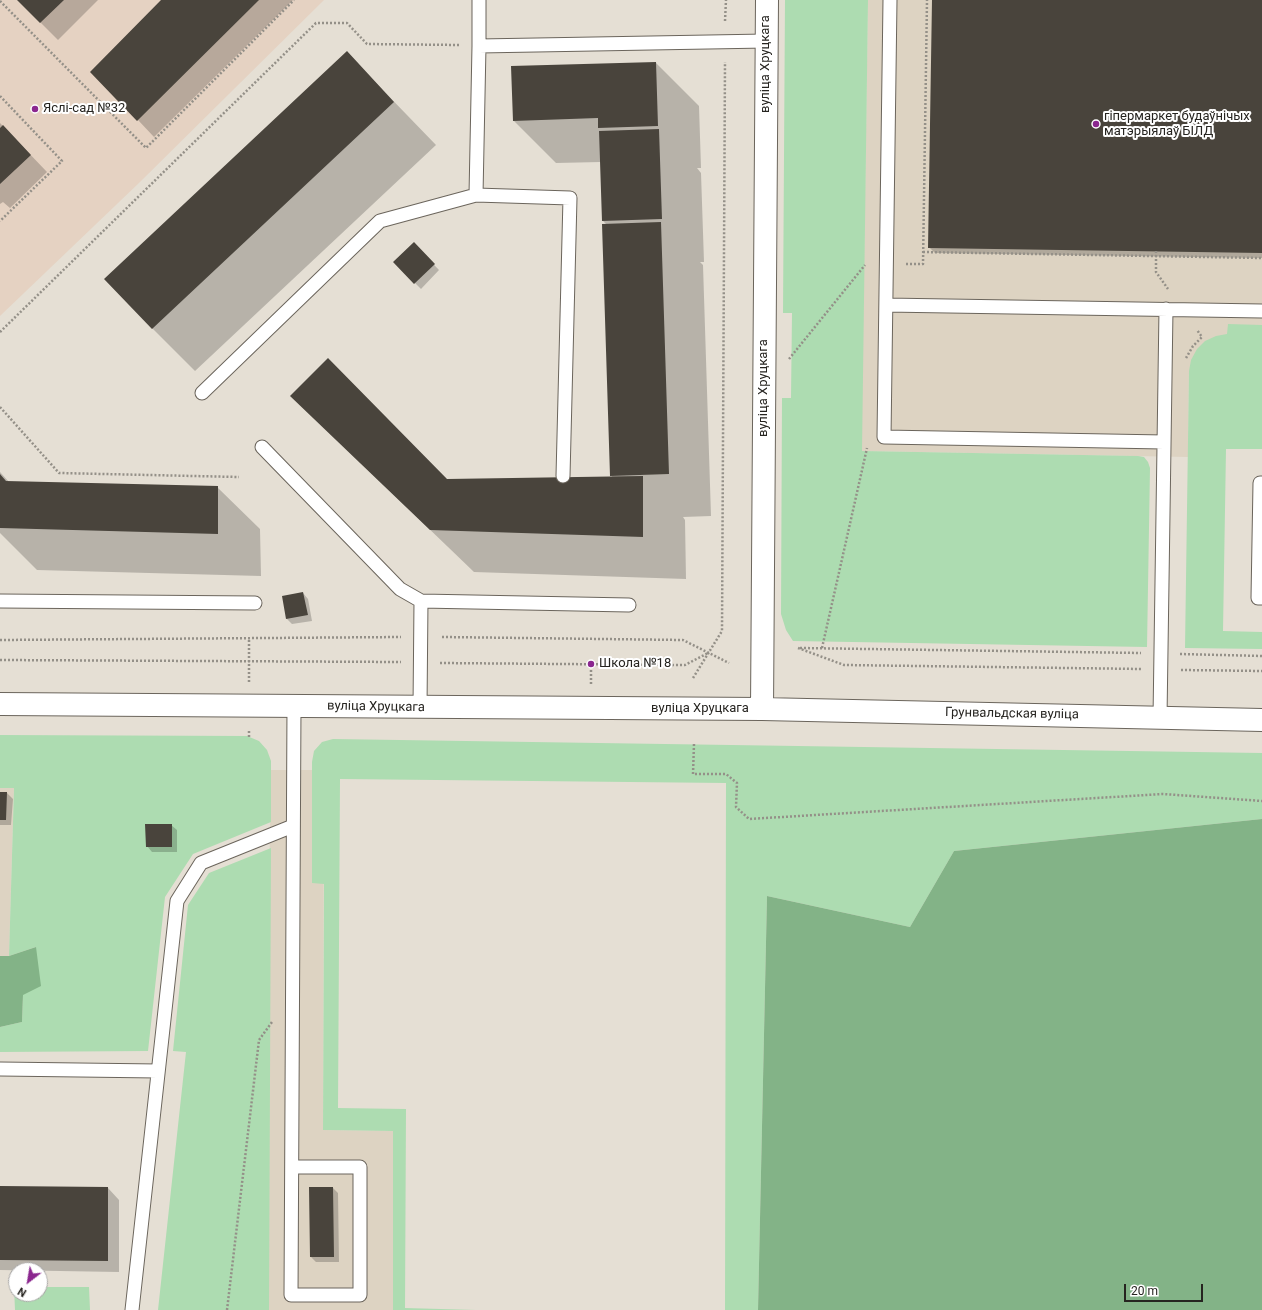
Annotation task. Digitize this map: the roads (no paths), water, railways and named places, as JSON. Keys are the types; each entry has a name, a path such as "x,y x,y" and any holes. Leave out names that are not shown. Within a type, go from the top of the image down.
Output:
{"main road":[{"name":"вуліца Хруцкага","path":"0,704 420,708 762,709 767,0"},
{"name":"Грунвальдская вуліца","path":"762,709 1262,720"}],"lane":[{"path":"476,195 479,0"},
{"path":"890,0 884,438 1164,442"},
{"path":"479,46 766,41"},
{"path":"202,393 380,221 476,195 570,198 563,476"},
{"path":"886,304 1262,311"},
{"path":"1160,718 1166,309"},
{"path":"262,447 400,589 422,601 629,605"},
{"path":"1262,483 1260,483 1258,598 1262,598"},
{"path":"0,601 255,602"},
{"path":"420,708 420,637 422,601"},
{"path":"292,1167 360,1167 360,1295 291,1294 294,706"},
{"path":"132,1310 177,901 201,863 293,826"},
{"path":"0,1070 158,1071"}],"place":[{"name":"Яслі-сад №32","path":"35,109"},
{"name":"гіпермаркет будаўнічых матэрыялаў БІЛД","path":"1096,124"},
{"name":"Школа №18","path":"591,664"}]}
